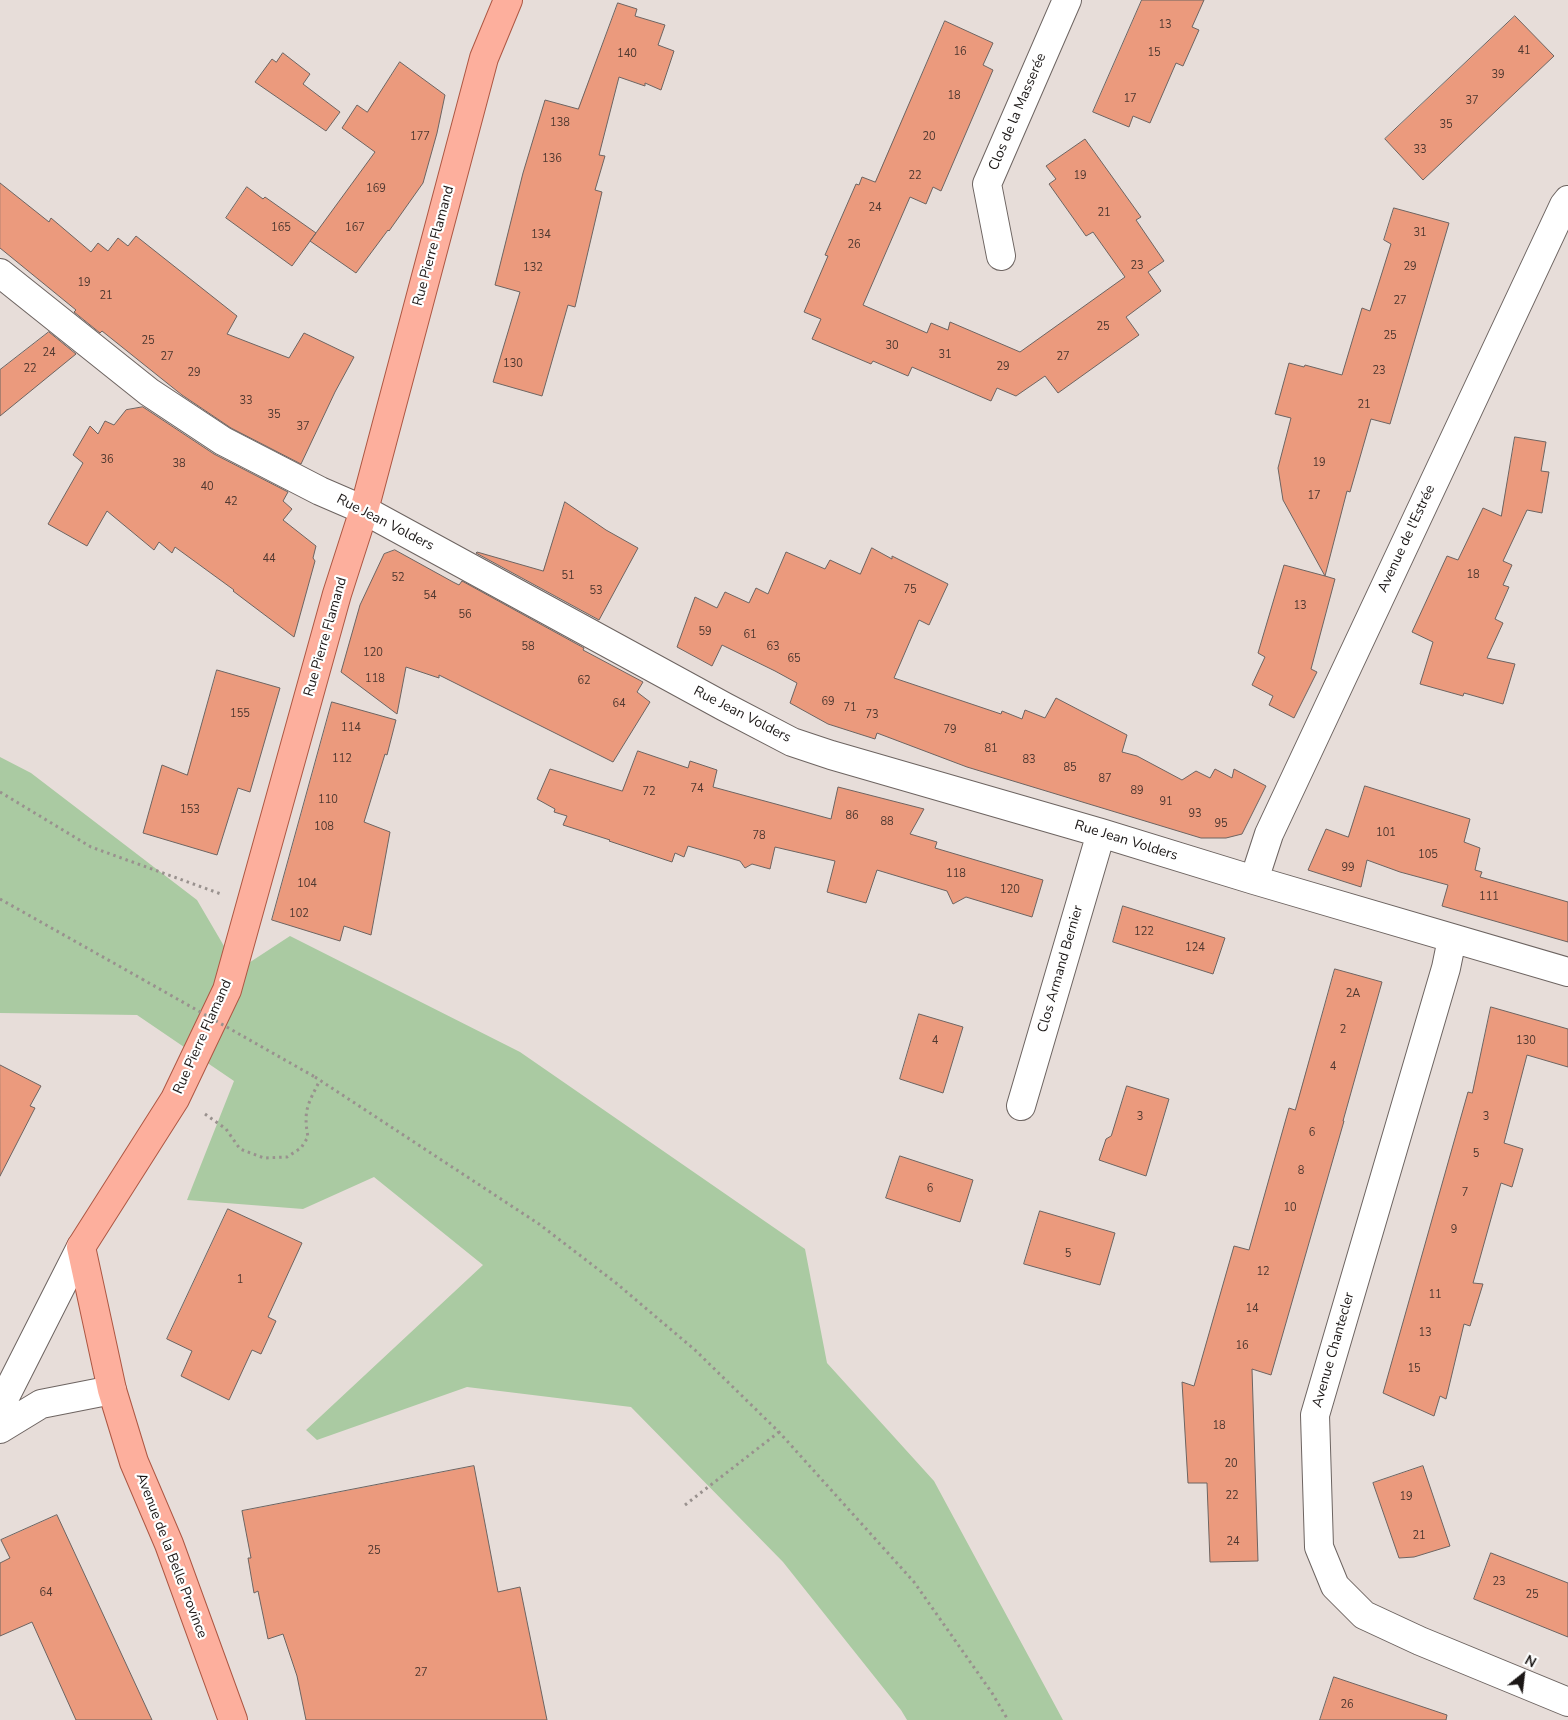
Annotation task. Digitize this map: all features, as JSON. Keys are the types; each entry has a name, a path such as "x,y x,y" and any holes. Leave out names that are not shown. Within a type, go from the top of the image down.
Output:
{"main road":[{"name":"Rue Pierre Flamand","path":"81,1246 175,1099 227,990 337,594 364,510 484,58 508,0"},
{"path":"81,1246 112,1390"},
{"name":"Avenue de la Belle Province","path":"112,1390 134,1462 169,1544 233,1720"}],"street":[{"name":"Clos de la Masserée","path":"1001,256 987,184 1067,0"},
{"name":"Avenue de l'Estrée","path":"1254,880 1269,834 1555,223 1568,200"},
{"name":"Rue Jean Volders","path":"0,273 149,392 223,441 320,491 364,510 792,742 1568,972"},
{"name":"Clos Armand Bernier","path":"1021,1106 1101,833"},
{"name":"Avenue Chantecler","path":"1452,939 1446,968 1315,1415 1319,1547 1336,1586 1364,1614 1560,1706"},
{"name":"Rue Pierre Flamand","path":"0,1407 81,1246"},
{"path":"0,1429 41,1404 112,1390"}],"path":[{"path":"0,792 91,847 250,905"},
{"path":"0,899 320,1080 547,1230 616,1283 694,1350 779,1432 914,1582 992,1693 1008,1720"},
{"path":"175,1099 209,1116 226,1128 240,1149 264,1158 287,1156 301,1148 308,1137 305,1120 308,1104 320,1080"},
{"path":"685,1505 779,1432"}],"green space":[{"path":"0,757 31,773 197,900 238,970 290,936 520,1052 805,1249 827,1363 934,1481 1063,1720 907,1720 783,1562 631,1407 467,1387 317,1440 306,1430 483,1265 374,1177 303,1209 187,1200 234,1081 137,1015 0,1013"}],"building":[{"path":"1142,0 1204,0 1192,27 1199,30 1183,66 1176,63 1150,123 1133,116 1129,127 1093,112"},
{"path":"618,3 637,9 635,16 665,25 658,45 674,51 661,90 645,83 645,86 619,77 599,155 605,156 595,190 602,192 575,307 568,305 542,396 493,382 520,292 495,285 523,173 545,100 578,109"},
{"path":"1515,16 1554,56 1423,180 1385,139"},
{"path":"945,21 993,43 983,65 993,70 941,191 933,187 926,204 910,197 863,305 927,333 931,323 948,330 950,322 1020,352 1125,277 1093,232 1086,236 1049,184 1056,179 1046,166 1085,139 1141,217 1136,220 1164,261 1148,272 1161,291 1126,317 1139,335 1058,393 1045,376 1016,396 997,388 991,401 912,367 908,376 873,361 871,364 812,339 821,319 804,312 828,256 825,255 856,184 859,185 862,177 875,182"},
{"path":"283,53 310,74 303,84 340,112 326,131 255,82 272,59 276,62"},
{"path":"400,62 445,95 423,183 356,273 310,241 375,152 342,128 357,105 367,112"},
{"path":"0,183 49,222 51,218 91,252 98,243 108,251 118,238 128,246 136,236 237,316 227,334 289,358 304,333 354,357 301,464 231,428 182,395 102,331 100,333 74,312 76,310 0,248"},
{"path":"247,187 263,199 265,197 316,233 292,266 226,218"},
{"path":"1394,208 1449,223 1390,424 1371,419 1350,492 1347,491 1325,576 1283,500 1278,468 1291,418 1275,414 1289,363 1304,367 1305,365 1342,375 1362,308 1370,311 1391,244 1384,240"},
{"path":"49,332 76,354 0,416 0,370"},
{"path":"143,407 214,454 288,492 283,501 292,509 283,520 316,546 313,558 315,561 294,637 175,547 172,553 159,542 154,550 107,511 87,546 48,524 83,463 73,455 90,426 98,434 105,421 114,425 126,410"},
{"path":"1515,437 1546,442 1541,471 1549,472 1542,513 1527,510 1503,561 1512,565 1503,585 1509,587 1495,619 1503,623 1487,658 1515,664 1503,704 1464,693 1463,696 1420,684 1433,642 1412,632 1447,556 1458,560 1483,508 1501,516"},
{"path":"565,502 606,530 638,548 599,620 476,553 543,571"},
{"path":"872,548 948,584 929,625 919,620 894,678 1001,714 1002,711 1022,719 1025,710 1045,718 1056,698 1127,735 1122,752 1137,756 1182,780 1196,771 1210,778 1215,769 1232,778 1234,769 1266,786 1242,834 1226,838 1201,838 967,767 877,733 875,739 828,724 790,703 797,683 775,671 722,645 712,666 677,647 695,597 717,608 725,592 749,603 756,588 768,594 786,552 825,569 830,560 860,574"},
{"path":"395,550 459,585 462,581 643,682 637,692 650,702 613,762 439,675 439,678 406,667 397,714 341,672 360,605 384,554"},
{"path":"1284,565 1335,579 1311,669 1317,672 1294,718 1269,705 1273,696 1252,685 1265,657 1258,653"},
{"path":"217,670 280,688 250,792 238,788 217,855 143,833 162,765 187,775"},
{"path":"332,702 396,720 387,755 385,754 364,822 390,832 371,935 344,926 340,941 272,920"},
{"path":"638,751 688,768 690,761 717,770 713,787 831,819 838,787 924,809 910,834 937,842 935,848 1043,880 1032,917 966,897 953,904 947,891 877,870 866,903 827,892 835,861 775,847 770,869 752,864 745,868 740,861 688,846 684,857 675,853 672,862 563,825 567,816 554,812 555,809 537,799 550,769 622,791"},
{"path":"1365,786 1470,819 1464,842 1480,848 1475,870 1482,872 1480,877 1568,902 1568,942 1442,906 1448,885 1400,872 1367,860 1361,887 1308,870 1326,829 1348,837"},
{"path":"1123,906 1225,938 1213,974 1113,942"},
{"path":"1335,969 1382,982 1271,1375 1252,1369 1258,1561 1210,1562 1207,1483 1188,1483 1182,1382 1194,1386 1234,1246 1249,1250 1289,1108 1295,1110"},
{"path":"1491,1007 1568,1029 1568,1067 1527,1055 1504,1143 1523,1149 1512,1187 1501,1183 1473,1283 1483,1284 1470,1326 1464,1324 1446,1399 1440,1396 1434,1416 1383,1393 1468,1092 1472,1093"},
{"path":"919,1014 963,1027 943,1093 900,1079"},
{"path":"0,1065 41,1086 30,1106 35,1108 0,1176"},
{"path":"1127,1086 1169,1099 1146,1176 1099,1160 1106,1139 1111,1136"},
{"path":"900,1156 973,1180 960,1222 886,1198"},
{"path":"228,1209 302,1243 268,1317 276,1321 261,1354 252,1350 229,1400 181,1376 192,1351 167,1339"},
{"path":"1040,1211 1115,1233 1100,1285 1024,1264"},
{"path":"474,1466 498,1592 520,1587 547,1720 306,1720 297,1676 283,1634 268,1639 258,1591 254,1593 248,1558 251,1558 242,1511"},
{"path":"1423,1466 1450,1546 1414,1557 1399,1558 1373,1483"},
{"path":"57,1515 152,1720 76,1720 32,1622 0,1636 0,1563 10,1558 1,1540"},
{"path":"1491,1553 1568,1583 1568,1637 1474,1599"},
{"path":"1334,1677 1447,1715 1446,1720 1320,1720"}]}
